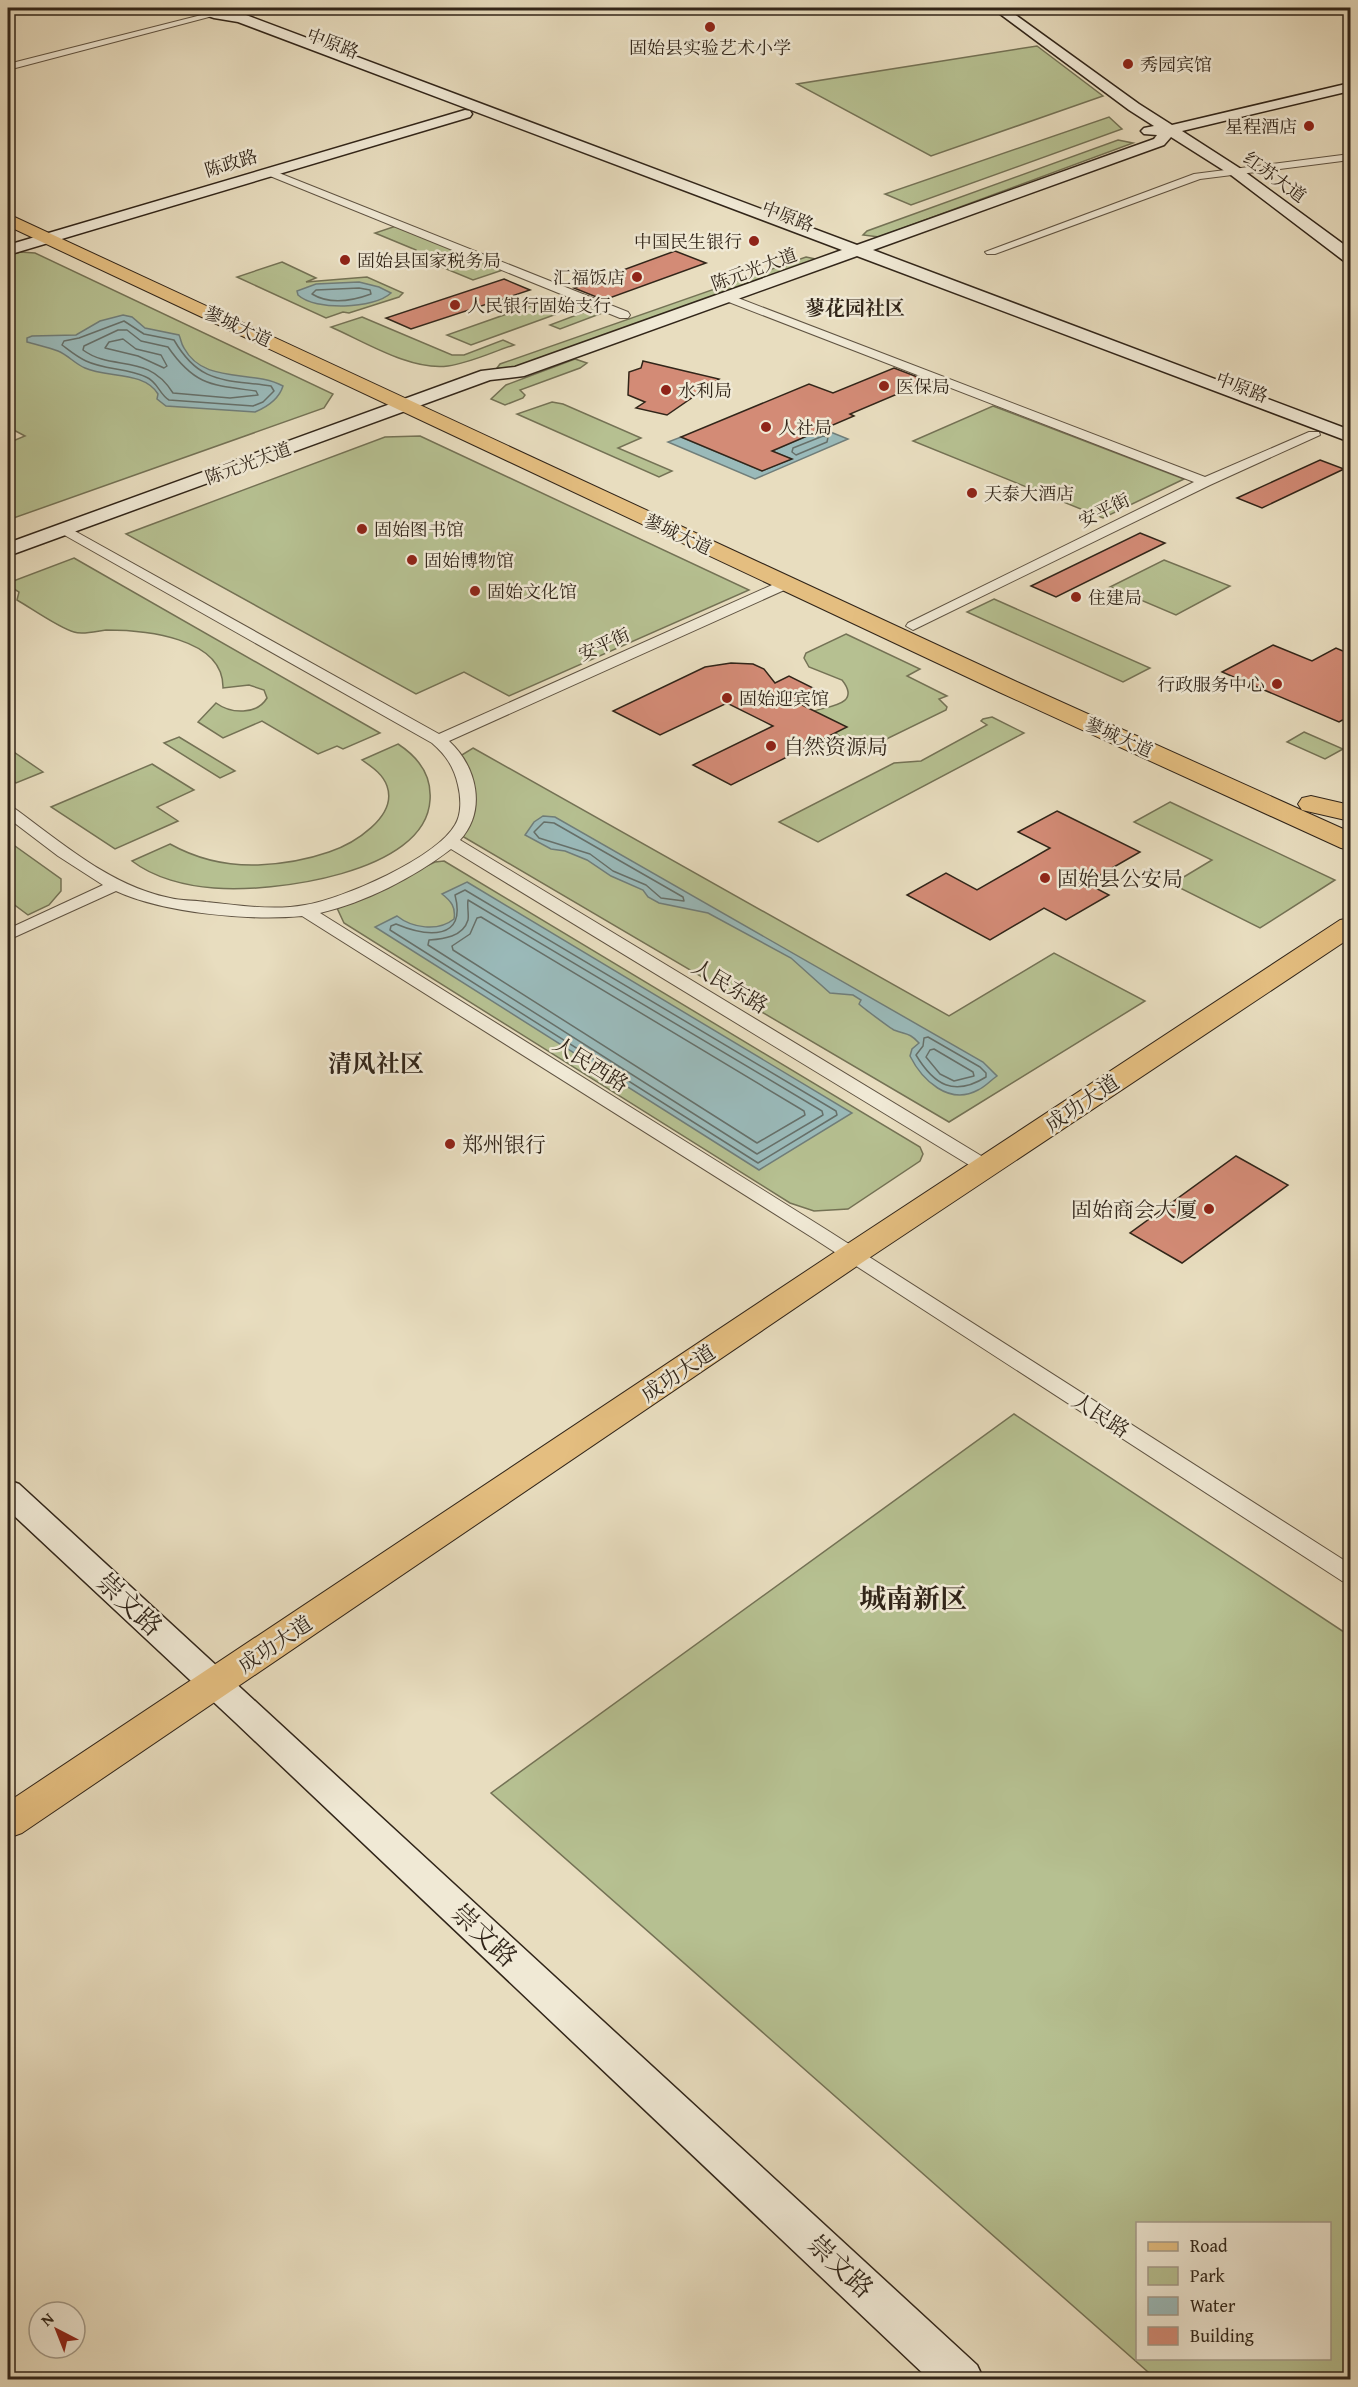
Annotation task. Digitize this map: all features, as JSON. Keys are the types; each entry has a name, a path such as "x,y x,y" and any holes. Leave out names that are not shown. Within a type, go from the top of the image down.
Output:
{"main road":[{"name":"红苏大道","path":"998,8 1168,130 1236,172 1350,257"},
{"name":"中原路","path":"206,10 225,23 809,249 849,254 1350,436"},
{"name":"中原路","path":"206,10 263,26 832,241 849,254 1350,449"},
{"name":"陈元光大道","path":"1130,134 1137,131 1168,130 1350,87"},
{"name":"陈政路","path":"8,250 465,114"},
{"name":"陈元光大道","path":"8,550 487,375 518,372 1159,142 1168,130"},
{"name":"蓼城大道","path":"8,205 57,235 418,402 913,626 1302,810 1350,842"},
{"name":"蓼城大道","path":"8,219 57,235"},
{"name":"陈元光大道","path":"809,249 853,234"},
{"path":"603,323 629,313"},
{"name":"陈元光大道","path":"487,375 489,363 510,356"},
{"name":"蓼城大道","path":"418,402 786,584 1302,810 1350,822"},
{"path":"1302,810 1350,813"},
{"path":"1302,810 1350,859"},
{"path":"1344,932 1350,902"},
{"name":"成功大道","path":"8,1822 852,1255 1344,932"},
{"name":"崇文路","path":"8,1492 217,1683 962,2379"}],"street":[{"path":"8,67 206,10 238,8"},
{"path":"991,252 1198,176 1350,157"},
{"path":"269,172 629,313"},
{"path":"725,297 1205,482"},
{"name":"安平街","path":"913,626 1205,482 1314,435"},
{"path":"8,811 116,885 137,895 170,903 247,910 305,911 348,898 421,864 451,842 463,828 468,794 457,758 438,740 63,529"},
{"name":"安平街","path":"438,740 786,584"},
{"name":"人民东路","path":"451,842 986,1167"},
{"path":"8,935 116,885"},
{"name":"人民西路","path":"305,911 852,1255"},
{"name":"人民路","path":"852,1255 1350,1575"}],"green space":[{"path":"1037,46 1103,96 931,156 797,84"},
{"path":"1109,117 1122,129 911,205 885,194"},
{"path":"1118,140 1133,143 879,237 863,235 867,231"},
{"path":"396,226 503,270 473,280 415,256 416,250 375,233"},
{"path":"20,252 35,253 333,394 324,408 8,520 11,516 8,513 8,443 25,436 8,427 8,256"},
{"path":"806,257 816,259 816,261 515,370 497,368 500,364"},
{"path":"282,262 316,278 306,282 367,277 403,293 399,297 326,318 237,277"},
{"path":"541,302 565,311 471,345 447,335"},
{"path":"595,308 605,312 560,329 550,325"},
{"path":"362,317 452,355 464,355 503,340 514,345 456,365 419,364 388,354 331,327"},
{"path":"575,359 587,363 580,368 520,390 525,395 523,398 505,405 491,399 506,385"},
{"path":"552,402 563,404 641,438 618,448 672,471 659,477 517,414"},
{"path":"993,406 1184,479 1103,518 913,441"},
{"path":"420,436 749,590 509,696 464,672 416,694 126,534 385,437"},
{"path":"74,558 380,733 343,749 337,746 318,754 262,721 223,738 198,722 216,703 236,711 257,708 267,698 264,690 249,685 223,688 220,671 210,657 196,647 179,640 122,630 82,633 68,630 17,600 19,592 8,585 8,583"},
{"path":"1164,560 1230,586 1176,615 1110,587"},
{"path":"994,599 1150,668 1123,682 967,612"},
{"path":"846,634 920,669 907,676 947,696 939,699 947,707 946,710 864,750 828,746 804,749 839,736 814,711 841,703 848,695 842,680 809,667 804,658 806,653"},
{"path":"992,717 1024,733 818,842 779,822 894,763 921,761 987,725 981,721"},
{"path":"1304,732 1343,749 1325,759 1287,742"},
{"path":"179,737 235,771 220,778 164,743"},
{"path":"398,744 412,755 426,774 430,800 422,825 402,846 375,862 342,874 306,882 239,889 182,883 150,872 132,861 170,844 202,858 246,865 294,861 339,848 371,828 386,808 389,797 383,778 362,760"},
{"path":"8,748 43,772 16,783 8,778"},
{"path":"473,748 949,1016 1054,953 1145,1001 949,1122 457,833 463,827 457,758"},
{"path":"152,764 194,790 157,807 178,821 115,849 51,807"},
{"path":"1170,802 1335,880 1260,928 1172,884 1212,860 1134,822"},
{"path":"8,841 61,879 61,891 49,905 28,915 8,900"},
{"path":"444,861 920,1147 923,1154 920,1161 848,1209 814,1211 790,1203 344,923 337,908 435,862"},
{"path":"1014,1414 1350,1636 1350,2379 1156,2379 491,1793"}],"water":[{"path":"359,282 391,293 383,298 359,305 330,306 306,300 298,295 297,291 316,284"},
{"path":"123,315 132,317 145,328 179,335 183,346 193,360 204,367 216,372 271,381 283,386 281,391 272,402 255,412 166,406 157,399 158,394 152,387 144,382 135,378 94,371 81,366 58,351 27,342 27,338 32,336 76,335 100,321"},
{"path":"823,429 848,439 755,479 668,442 681,437 762,471 791,459 772,451"},
{"path":"543,816 555,817 983,1062 997,1076 981,1089 967,1094 947,1093 938,1088 922,1074 910,1056 912,1049 919,1043 916,1039 894,1030 859,1004 861,1000 853,995 830,993 791,958 708,913 659,903 648,897 643,890 611,876 587,860 565,851 551,849 525,835 534,822"},
{"path":"467,882 852,1113 759,1170 375,927 397,916 417,926 433,927 448,923 454,919 454,911 450,902 442,894"}],"building":[{"name":"汇福饭店","path":"675,251 706,263 604,300 574,288"},
{"name":"人民银行固始支行","path":"504,279 530,290 411,329 386,318"},
{"name":"水利局","path":"643,361 719,379 667,415 636,408 645,402 628,395 629,372 641,368"},
{"name":"人社局","path":"894,368 928,381 850,414 854,416 772,451 792,459 762,471 681,437 809,384 833,393"},
{"path":"1320,460 1344,469 1262,508 1237,498"},
{"path":"1140,533 1165,543 1056,597 1031,586"},
{"name":"行政服务中心","path":"1273,645 1312,661 1336,648 1350,654 1350,716 1339,722 1222,672"},
{"name":"固始迎宾馆","path":"731,663 753,664 764,669 775,683 789,676 825,694 802,705 847,727 731,785 693,765 773,726 727,703 660,735 613,711 705,667"},
{"name":"固始县公安局","path":"1057,811 1140,852 1086,883 1109,895 1066,920 1044,908 990,940 907,895 946,873 977,890 1050,848 1018,832"},
{"name":"固始商会大厦","path":"1236,1156 1288,1185 1182,1263 1130,1233"}],"place":[{"name":"固始县实验艺术小学","path":"710,27"},
{"name":"秀园宾馆","path":"1128,64"},
{"name":"星程酒店","path":"1309,126"},
{"name":"中国民生银行","path":"754,241"},
{"name":"固始县国家税务局","path":"345,260"},
{"name":"汇福饭店","path":"637,277"},
{"name":"人民银行固始支行","path":"455,305"},
{"name":"医保局","path":"884,386"},
{"name":"水利局","path":"666,390"},
{"name":"人社局","path":"766,427"},
{"name":"天泰大酒店","path":"972,493"},
{"name":"固始图书馆","path":"362,529"},
{"name":"固始博物馆","path":"412,560"},
{"name":"固始文化馆","path":"475,591"},
{"name":"住建局","path":"1076,597"},
{"name":"行政服务中心","path":"1277,684"},
{"name":"固始迎宾馆","path":"727,698"},
{"name":"自然资源局","path":"771,746"},
{"name":"固始县公安局","path":"1045,878"},
{"name":"郑州银行","path":"450,1144"},
{"name":"固始商会大厦","path":"1209,1209"}],"district":[{"name":"蓼花园社区","path":"855,307"},
{"name":"清风社区","path":"376,1063"},
{"name":"城南新区","path":"913,1598"}]}
